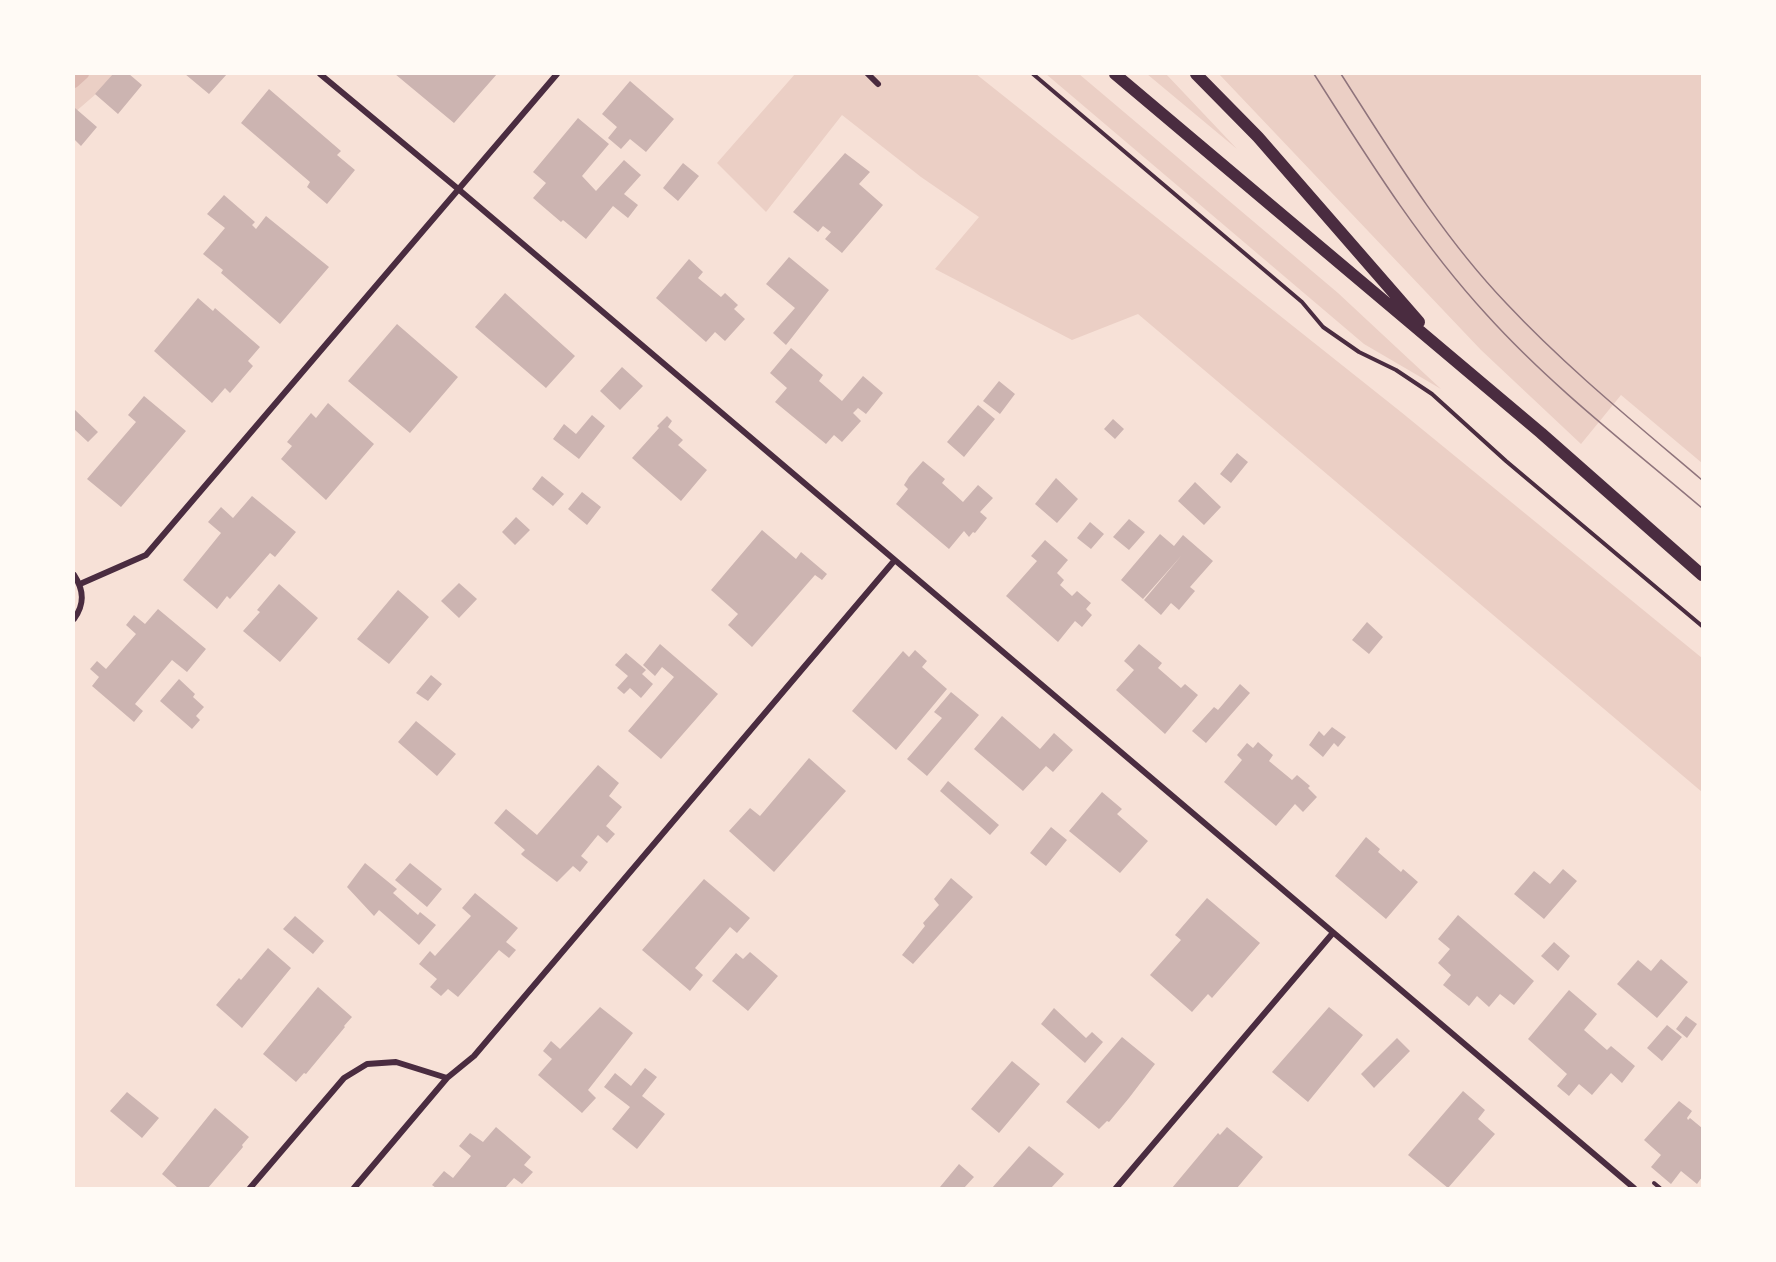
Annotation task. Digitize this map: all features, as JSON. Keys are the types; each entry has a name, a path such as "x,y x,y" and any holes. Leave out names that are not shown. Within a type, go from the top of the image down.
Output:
{"main road":[{"path":"1115,74 1550,440 1702,575"},
{"path":"1196,74 1258,138 1446,352"}],"street":[{"path":"320,74 1634,1188"},
{"path":"80,584 146,555 556,74"},
{"path":"868,74 878,84"},
{"path":"354,1188 447,1078 474,1056 894,561"},
{"path":"74,575 80,584 82,593 82,603 74,619"},
{"path":"1116,1188 1332,934"},
{"path":"250,1188 345,1078 367,1064 396,1062 447,1078"}],"path":[{"path":"1033,74 1302,302 1323,327 1359,352 1396,370 1432,394 1506,461 1702,626"}],"shaded area":[{"path":"74,74 119,74 74,113"},
{"path":"795,74 976,74 1401,412 1702,658 1702,792 1138,314 1072,340 935,269 979,217 921,177 842,115 766,212 717,163"},
{"path":"1046,74 1079,74 1338,293 1441,389 1364,344"},
{"path":"1147,74 1166,74 1237,149"},
{"path":"1219,74 1702,74 1702,463 1621,395 1581,444 1481,350"}],"building":[{"path":"113,74 129,74 142,85 118,114 95,94"},
{"path":"185,74 227,74 209,94"},
{"path":"395,74 497,74 454,123"},
{"path":"630,81 674,119 646,152 630,139 621,149 608,138 617,127 602,114"},
{"path":"269,89 341,151 337,155 355,170 327,204 307,187 310,182 241,123"},
{"path":"75,108 97,127 81,146 74,139"},
{"path":"578,118 609,144 582,176 596,191 624,160 641,175 624,194 638,205 628,218 613,206 586,239 563,220 561,222 533,198 546,183 533,172"},
{"path":"845,153 870,172 859,184 883,205 842,253 825,239 831,232 823,226 818,232 793,212"},
{"path":"683,163 699,176 678,201 663,188"},
{"path":"224,195 255,222 252,225 256,229 266,216 329,267 280,324 221,273 223,270 203,254 225,228 207,214"},
{"path":"789,257 829,290 786,345 773,333 795,308 766,284"},
{"path":"689,259 703,272 698,278 721,297 725,293 738,305 734,309 745,319 725,341 715,332 706,342 656,298"},
{"path":"505,293 575,356 546,388 475,327"},
{"path":"198,298 213,311 215,308 260,347 248,361 253,366 230,393 225,388 212,403 154,351"},
{"path":"397,324 458,377 410,433 348,381"},
{"path":"791,348 823,375 819,381 842,401 863,376 883,393 866,414 858,408 853,413 861,421 842,442 834,435 826,444 775,402 787,388 770,373"},
{"path":"622,367 643,386 620,410 600,391"},
{"path":"999,381 1015,394 1000,414 983,401"},
{"path":"144,396 186,431 121,507 87,479 136,422 128,415"},
{"path":"328,403 374,444 326,500 281,459 292,446 287,442 311,413 316,418"},
{"path":"978,405 995,419 964,457 947,442"},
{"path":"74,409 98,432 88,442 74,429"},
{"path":"592,415 605,426 579,459 553,439 564,424 576,434"},
{"path":"667,416 672,421 668,427 683,440 678,445 707,470 681,501 632,458"},
{"path":"1113,419 1124,429 1115,439 1104,429"},
{"path":"1237,453 1248,462 1231,483 1220,474"},
{"path":"923,461 945,479 942,483 963,502 978,485 993,498 980,512 987,518 975,533 973,532 969,537 964,531 949,549 896,504 908,489 904,485 909,477"},
{"path":"542,476 564,494 553,506 532,489"},
{"path":"1056,478 1078,499 1057,523 1035,504"},
{"path":"1195,482 1221,507 1204,525 1178,501"},
{"path":"582,492 601,507 587,525 568,509"},
{"path":"252,496 296,532 275,557 270,553 230,599 227,596 217,609 183,580 221,533 208,522 221,507 233,518"},
{"path":"516,517 530,530 515,545 502,532"},
{"path":"1129,519 1145,532 1129,550 1113,537"},
{"path":"1090,522 1104,534 1091,549 1077,538"},
{"path":"762,530 796,559 801,552 827,574 822,580 815,575 752,647 728,625 738,614 711,590"},
{"path":"1160,534 1174,546 1183,535 1213,561 1190,587 1195,591 1179,610 1171,603 1161,615 1144,600 1182,555 1143,599 1121,580"},
{"path":"1045,540 1068,560 1057,573 1064,580 1060,585 1072,596 1077,591 1091,603 1086,609 1092,615 1082,627 1075,621 1058,642 1006,596 1037,561 1031,556"},
{"path":"459,583 477,599 459,618 441,601"},
{"path":"279,584 318,618 280,662 243,631 260,612 257,610"},
{"path":"398,590 429,617 389,664 357,639"},
{"path":"158,609 206,649 187,672 172,660 135,704 143,711 134,722 92,686 99,677 90,669 97,661 106,669 136,634 126,625 134,615 145,624"},
{"path":"1367,622 1383,637 1369,654 1352,640"},
{"path":"660,644 718,694 661,759 628,731 674,677 662,667 655,676 643,665"},
{"path":"1139,644 1162,663 1158,668 1181,688 1185,684 1198,695 1165,734 1116,690 1134,670 1124,661"},
{"path":"915,650 927,661 922,667 947,689 896,750 852,711 903,651 909,657"},
{"path":"626,653 646,670 642,674 653,684 641,698 630,688 624,694 617,688 628,676 615,665"},
{"path":"431,675 442,684 428,701 416,693"},
{"path":"179,679 195,694 193,697 204,707 196,716 200,720 192,729 160,701"},
{"path":"1240,684 1250,693 1206,743 1192,731 1214,707 1218,710"},
{"path":"951,692 979,715 927,776 907,759 942,718 934,712"},
{"path":"1002,716 1040,749 1054,733 1073,750 1053,772 1046,766 1023,791 974,749"},
{"path":"416,721 456,754 437,776 398,742"},
{"path":"1332,727 1346,737 1338,747 1334,743 1323,757 1309,745 1319,731 1324,736"},
{"path":"1258,742 1273,755 1269,761 1292,780 1297,775 1310,786 1308,788 1317,797 1303,812 1295,804 1276,826 1224,782 1242,760 1237,755 1247,743 1253,748"},
{"path":"809,758 846,791 774,872 729,831 750,808 760,816"},
{"path":"598,765 619,783 609,796 622,807 606,826 615,834 607,843 598,835 581,856 588,862 580,872 573,866 557,882 523,856 521,854 525,850 494,823 506,809 537,835"},
{"path":"948,781 999,825 990,835 940,791"},
{"path":"1102,792 1122,809 1117,814 1148,841 1120,873 1069,831"},
{"path":"1051,827 1067,840 1046,866 1030,853"},
{"path":"1366,837 1380,849 1378,852 1401,872 1403,869 1418,882 1386,919 1335,876"},
{"path":"365,863 397,889 393,893 418,915 420,912 436,925 419,945 379,910 374,916 347,887"},
{"path":"410,863 442,889 427,907 395,880"},
{"path":"1563,869 1577,881 1544,919 1514,894 1534,871 1550,884"},
{"path":"951,878 973,897 913,964 902,955 925,926 923,923 939,905 934,899"},
{"path":"704,879 750,918 737,933 730,927 695,968 703,975 690,991 642,950"},
{"path":"475,893 518,928 506,942 516,950 509,958 499,950 458,997 448,989 441,996 430,987 437,979 419,964 430,951 435,956 471,916 462,908"},
{"path":"1207,898 1260,943 1212,998 1208,994 1192,1012 1150,975 1181,940 1175,935"},
{"path":"1458,915 1534,981 1514,1005 1500,994 1489,1007 1477,996 1469,1006 1443,985 1451,975 1438,963 1450,949 1438,939"},
{"path":"295,916 324,941 313,954 283,929"},
{"path":"1554,942 1570,956 1558,971 1541,956"},
{"path":"268,948 291,968 242,1028 216,1005"},
{"path":"750,952 778,976 748,1011 712,981 736,953 743,959"},
{"path":"1661,959 1688,982 1657,1018 1617,984 1638,960 1651,971"},
{"path":"318,987 352,1017 306,1074 304,1073 296,1082 263,1054"},
{"path":"1569,990 1597,1014 1584,1030 1607,1050 1611,1046 1635,1066 1622,1083 1611,1073 1592,1095 1579,1084 1569,1096 1557,1086 1567,1074 1528,1039"},
{"path":"600,1007 633,1033 588,1090 596,1098 582,1113 538,1075 552,1059 543,1051 551,1041 560,1049"},
{"path":"1329,1007 1363,1035 1308,1102 1272,1072"},
{"path":"1054,1008 1086,1038 1092,1032 1103,1042 1085,1063 1041,1024"},
{"path":"1686,1016 1697,1024 1687,1038 1676,1029"},
{"path":"1667,1025 1682,1037 1662,1061 1647,1048"},
{"path":"1122,1037 1155,1064 1109,1122 1107,1121 1099,1129 1066,1102"},
{"path":"1397,1038 1410,1051 1374,1088 1361,1074"},
{"path":"1012,1061 1040,1084 999,1133 971,1109"},
{"path":"645,1068 657,1077 642,1096 665,1114 637,1149 612,1129 630,1107 604,1087 615,1073 631,1086"},
{"path":"1463,1091 1485,1110 1478,1119 1495,1134 1448,1188 1408,1155"},
{"path":"127,1092 159,1118 142,1138 110,1111"},
{"path":"1679,1101 1692,1111 1688,1120 1690,1118 1702,1128 1702,1177 1697,1184 1681,1171 1671,1184 1651,1167 1661,1155 1644,1140"},
{"path":"215,1108 249,1137 208,1188 178,1188 162,1174"},
{"path":"496,1127 531,1157 524,1165 533,1172 522,1184 514,1178 505,1188 436,1188 432,1185 444,1171 453,1178 471,1156 459,1146 470,1133 483,1142"},
{"path":"1227,1127 1263,1157 1237,1188 1172,1188 1218,1133 1220,1135"},
{"path":"1029,1146 1064,1174 1051,1188 992,1188"},
{"path":"959,1164 974,1177 964,1188 941,1188 940,1187"}],"waterway":[{"path":"74,83 84,74"}],"tram line":[{"path":"1314,74 1416,228 1486,314 1564,391 1702,508"},
{"path":"1341,74 1438,221 1482,277 1529,327 1577,372 1702,480"}]}
